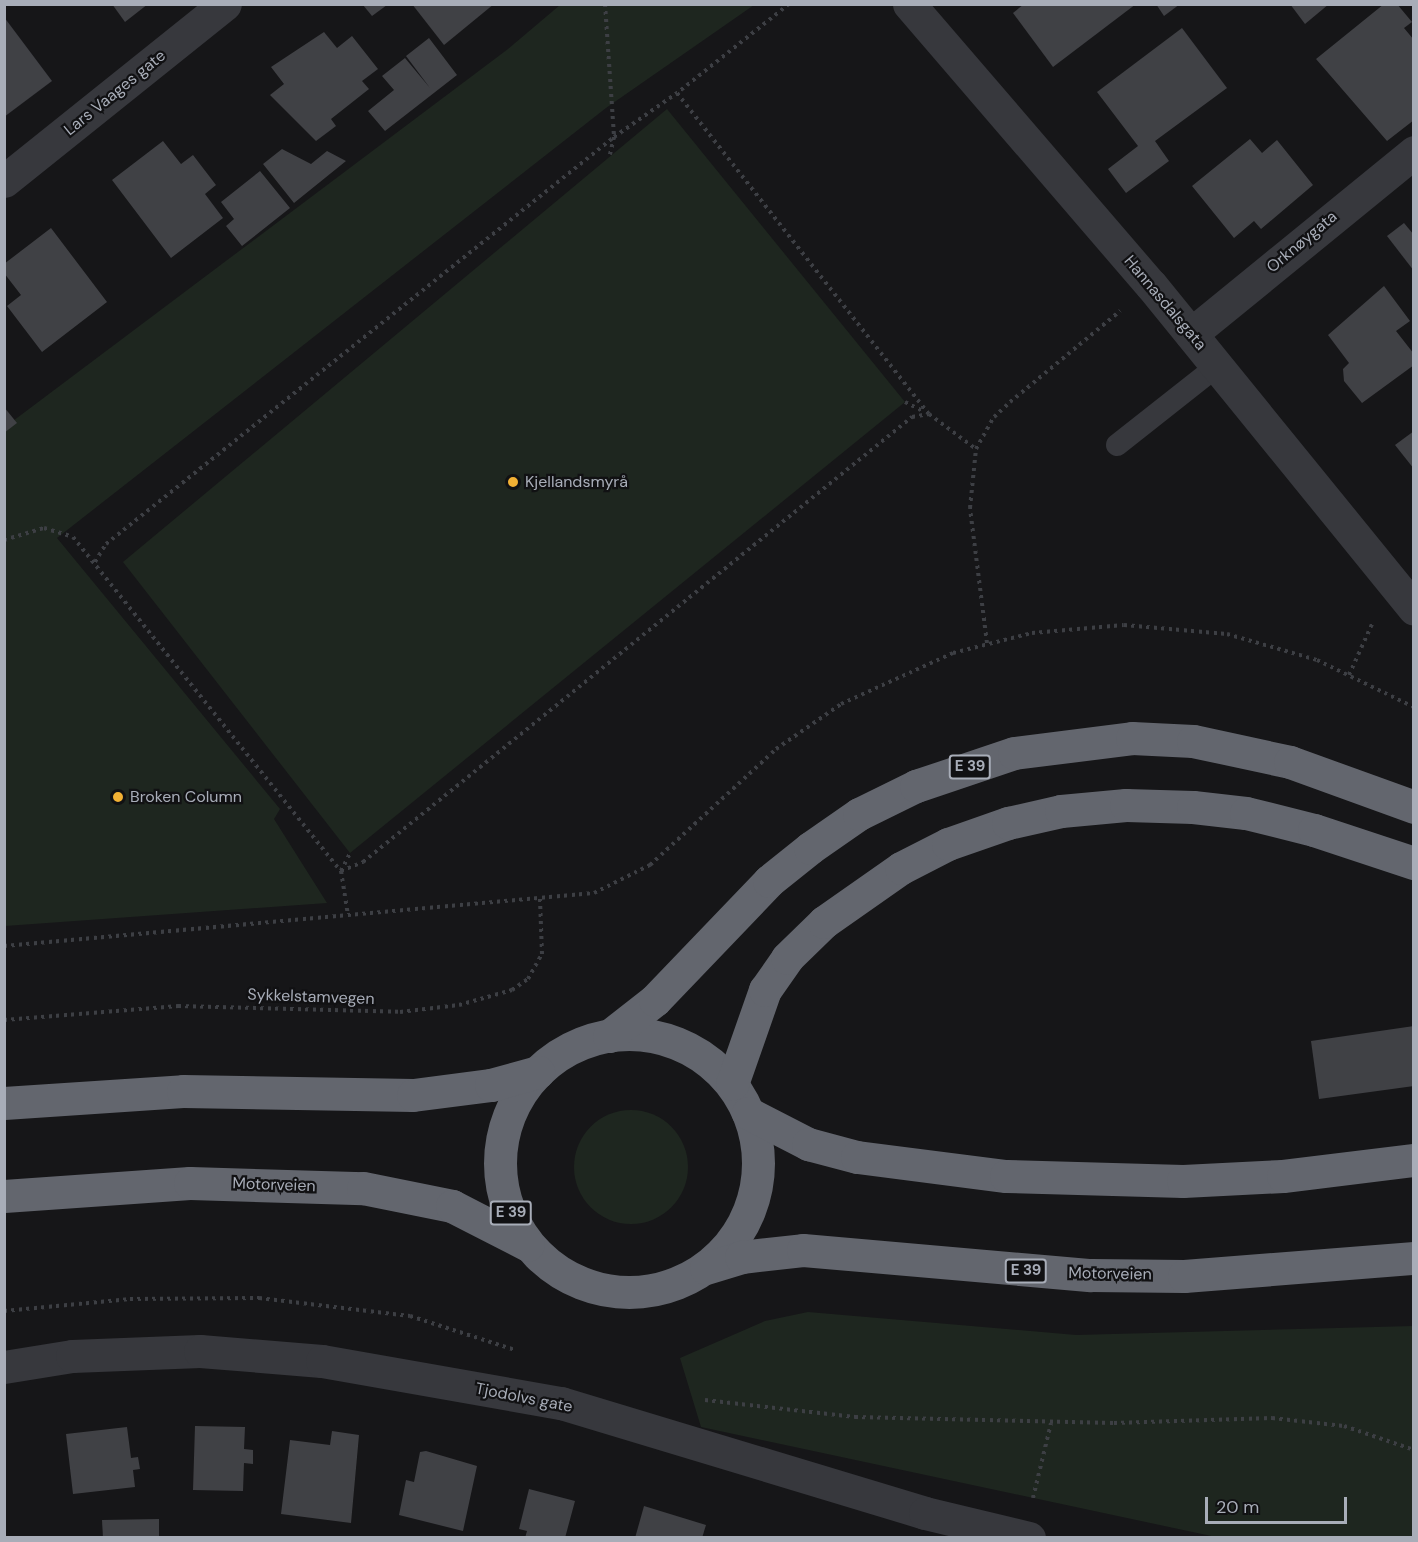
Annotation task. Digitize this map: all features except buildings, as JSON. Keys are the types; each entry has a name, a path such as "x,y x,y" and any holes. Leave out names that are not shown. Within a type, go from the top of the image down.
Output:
{"highway":[{"name":"E 39","path":"609,1036 655,1000 761,889 810,848 860,814 916,786 1014,753 1132,738 1193,741 1290,762 1413,807"},
{"path":"732,1084 765,990 787,958 824,922 901,868 948,844 1008,823 1061,811 1126,805 1193,807 1246,813 1314,830 1413,863"},
{"name":"E 39","path":"4,1104 183,1091 413,1095 491,1085 538,1072 575,1047 609,1036 643,1035 677,1043 707,1060 732,1084 748,1113 758,1162 749,1212 726,1247 701,1270 653,1289 611,1291 581,1283 554,1268 531,1247 510,1210 500,1158 510,1117 538,1072"},
{"path":"748,1113 808,1144 857,1157 1006,1176 1184,1181 1283,1176 1413,1160"},
{"name":"Motorveien","path":"4,1196 190,1183 363,1188 452,1206 531,1247"},
{"name":"Motorveien","path":"701,1270 741,1257 803,1250 1091,1275 1184,1276 1413,1258"}],"street":[{"name":"Lars Vaages gate","path":"4,181 225,4"},
{"name":"Hannasdalsgata","path":"909,4 1191,334 1413,609"},
{"name":"Orknøygata","path":"1191,334 1413,152"},
{"name":"Tjodolvs gate","path":"4,1367 72,1356 200,1351 322,1361 561,1403 926,1513 1030,1522"}],"lane":[{"path":"1117,445 1217,366"}],"path":[{"path":"605,4 614,137 610,155"},
{"path":"95,562 106,544 614,137 677,93 789,4"},
{"path":"677,93 928,414"},
{"path":"987,643 970,508 976,449 994,417 1124,308"},
{"path":"905,402 928,414 976,449"},
{"path":"341,871 363,862 912,417 928,414"},
{"path":"4,540 44,528 60,530 95,562 341,871 348,915"},
{"path":"1349,675 1391,581"},
{"path":"4,946 594,893 632,877 776,749 841,704 892,676 987,643 1084,626 1165,626 1274,646 1349,675 1413,707"},
{"path":"341,871 350,853"},
{"name":"Sykkelstamvegen","path":"4,1020 178,1006 400,1012 459,1005 512,990 528,979 542,954 540,899"},
{"path":"698,1399 855,1417 1051,1423 1272,1418 1344,1426 1413,1450"},
{"path":"1030,1522 1051,1423"}],"shaded area":[{"path":"560,5 754,5 606,108 57,538 280,809 274,819 327,903 5,926 5,427 508,49"},
{"name":"Kjellandsmyrå","path":"667,109 905,402 350,853 123,562"},
{"path":"631,1110 653,1114 672,1126 684,1145 688,1167 684,1189 672,1208 653,1220 631,1224 609,1220 590,1208 578,1189 574,1167 578,1145 590,1126 609,1114"},
{"path":"808,1312 1076,1335 1413,1326 1413,1537 1216,1537 701,1427 680,1358 765,1321"}],"place":[{"name":"Kjellandsmyrå","path":"513,482"},
{"name":"Broken Column","path":"118,797"}]}
